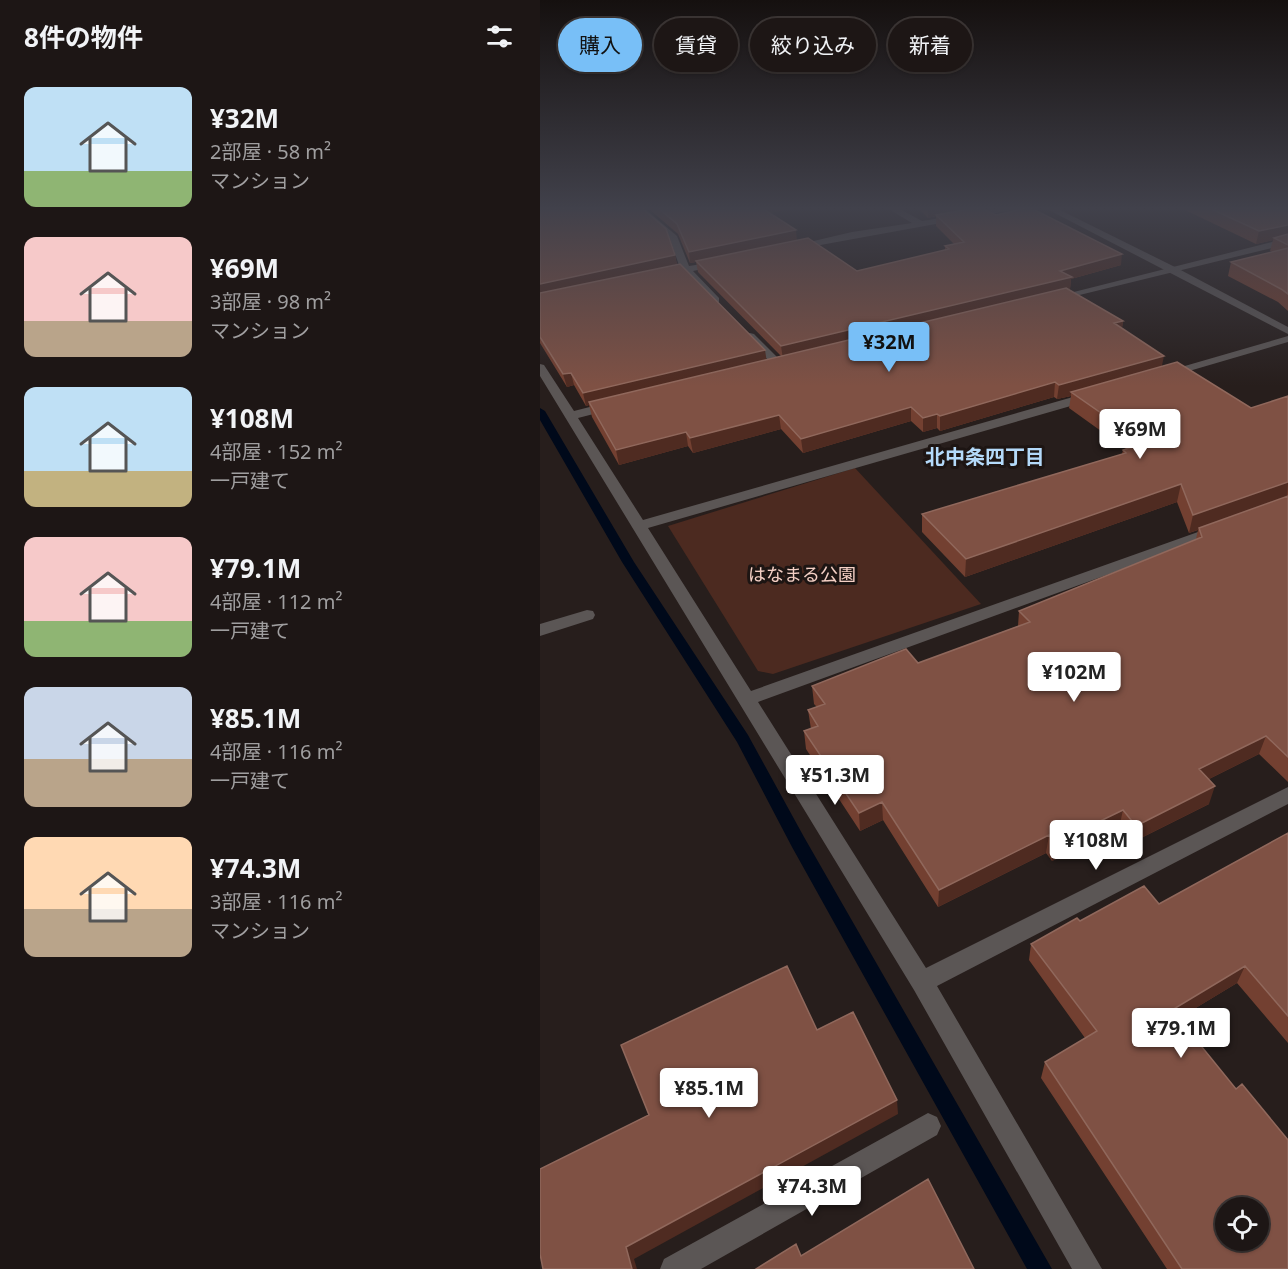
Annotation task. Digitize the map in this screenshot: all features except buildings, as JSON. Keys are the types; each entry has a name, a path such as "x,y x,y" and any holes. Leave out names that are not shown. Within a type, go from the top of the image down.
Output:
{"street":[{"path":"652,277 698,267"},
{"path":"1168,267 1288,331"},
{"path":"1046,301 1185,267"},
{"path":"686,270 725,310"},
{"path":"740,326 779,365"},
{"path":"1151,379 1288,339"},
{"path":"540,367 922,982 1088,1269"},
{"path":"639,526 1106,392"},
{"path":"570,416 628,402"},
{"path":"746,699 1232,524"},
{"path":"540,630 587,615"},
{"path":"922,982 1288,795"},
{"path":"674,1269 928,1126"}],"green space":[{"name":"はなまる公園","path":"855,468 981,604 773,674 758,671 668,526"}],"waterway":[{"path":"540,411 628,562 743,739 798,842 1040,1269"}],"district":[{"name":"北中条四丁目","path":"985,456"}]}
